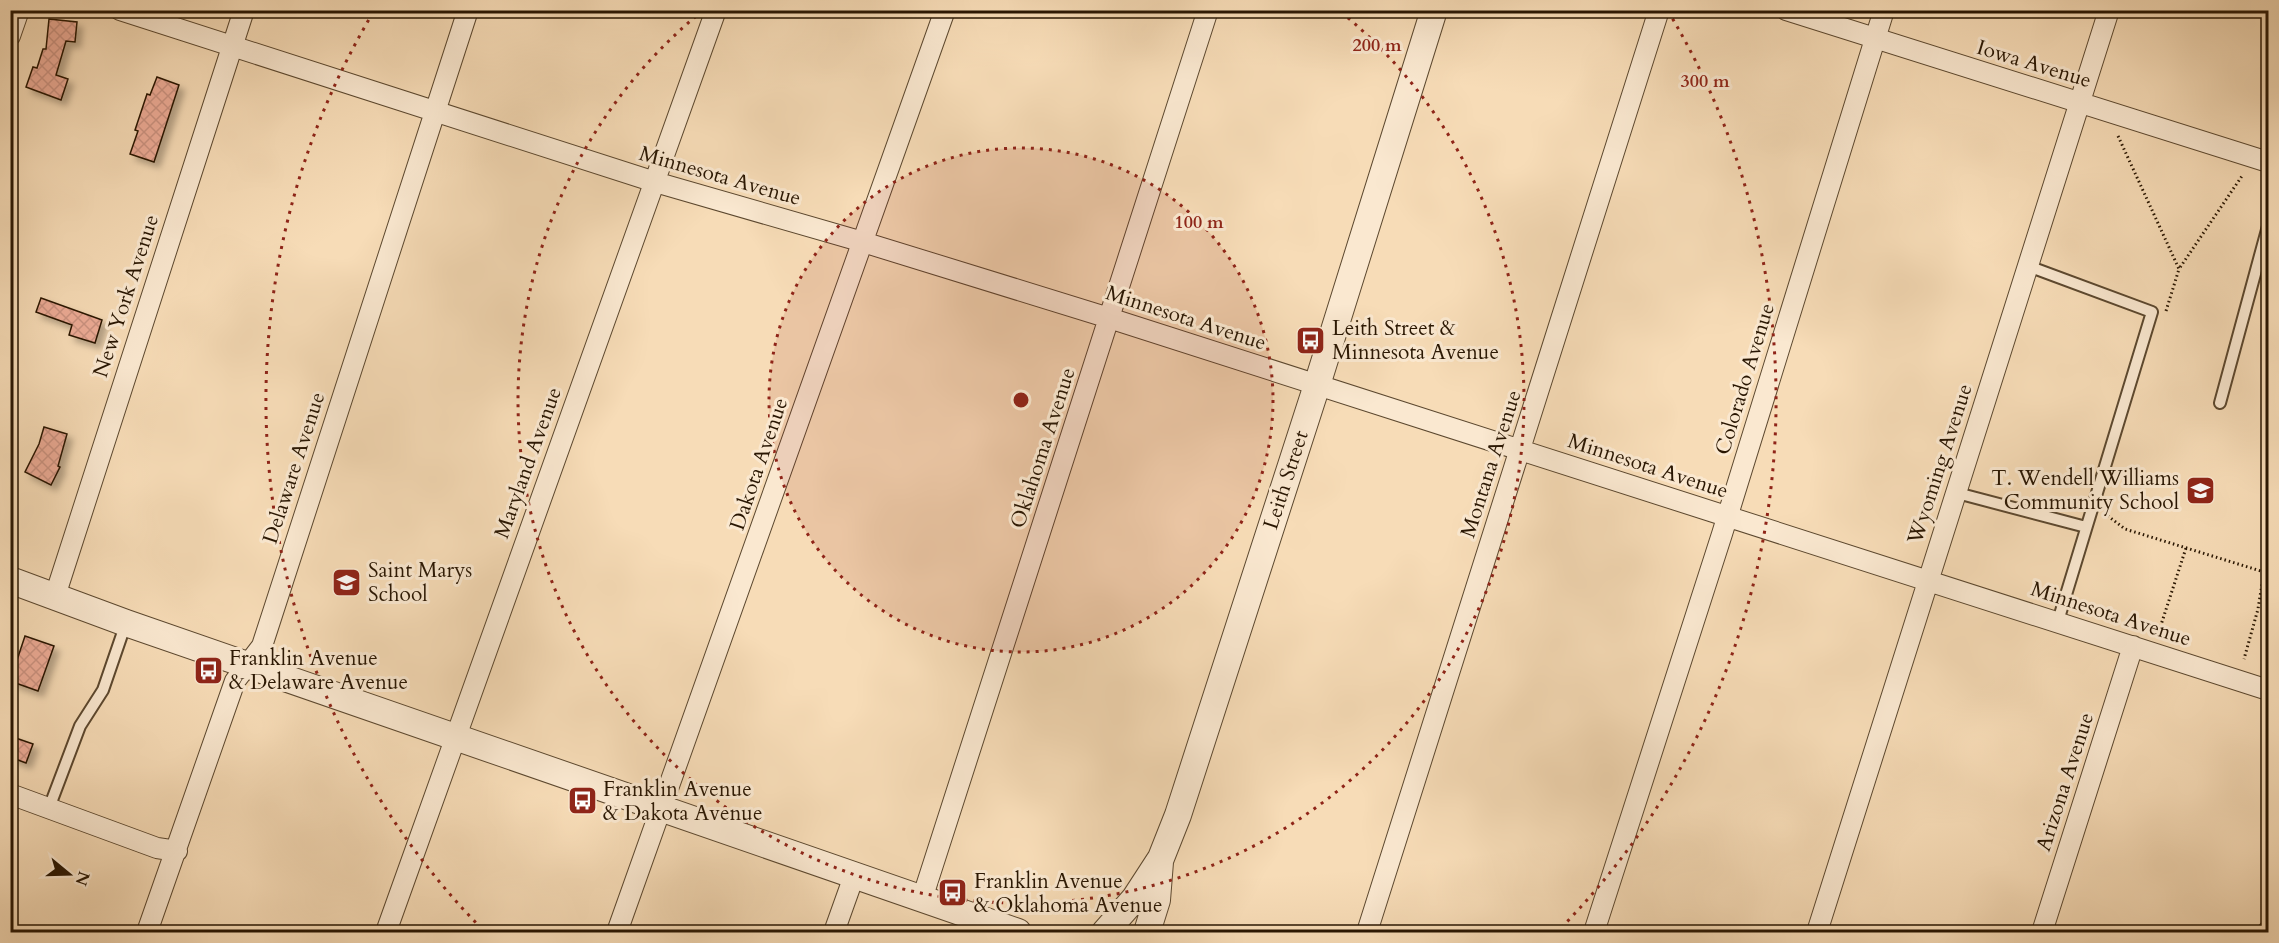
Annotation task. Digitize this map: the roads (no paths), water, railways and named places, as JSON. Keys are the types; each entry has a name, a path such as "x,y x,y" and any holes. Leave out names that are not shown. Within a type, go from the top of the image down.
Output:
{"street":[{"path":"10,36 19,10"},
{"name":"Minnesota Avenue","path":"120,10 655,182 863,242 1109,318 2268,690"},
{"name":"New York Avenue","path":"55,596 244,10"},
{"name":"Delaware Avenue","path":"147,933 235,681 262,646 468,10"},
{"name":"Maryland Avenue","path":"386,933 716,10"},
{"name":"Dakota Avenue","path":"617,933 945,10"},
{"name":"Oklahoma Avenue","path":"922,899 1208,10"},
{"name":"Leith Street","path":"1105,933 1135,898 1161,858 1178,815 1317,385 1434,10"},
{"name":"Montana Avenue","path":"1367,933 1659,10"},
{"name":"Iowa Avenue","path":"1786,10 2268,162"},
{"name":"Colorado Avenue","path":"1594,933 1727,516 1884,10"},
{"name":"Wyoming Avenue","path":"1817,933 2109,10"},
{"path":"10,580 126,623 1018,933"},
{"name":"Arizona Avenue","path":"2042,933 2133,646"},
{"path":"10,794 157,848 177,851"},
{"path":"1147,933 1157,900 1161,858"},
{"path":"834,933 854,876"}],"lane":[{"path":"2220,403 2268,226"},
{"path":"2028,266 2152,312 2058,621"},
{"path":"1957,493 2086,527"},
{"path":"49,808 80,726 102,690 126,623"}],"place":[{"name":"Leith Street & Minnesota Avenue","path":"1311,340"},
{"name":"T. Wendell Williams Community School","path":"2200,490"},
{"name":"Saint Marys School","path":"347,582"},
{"name":"Franklin Avenue & Delaware Avenue","path":"208,670"},
{"name":"Franklin Avenue & Dakota Avenue","path":"582,801"},
{"name":"Franklin Avenue & Oklahoma Avenue","path":"953,893"}]}
